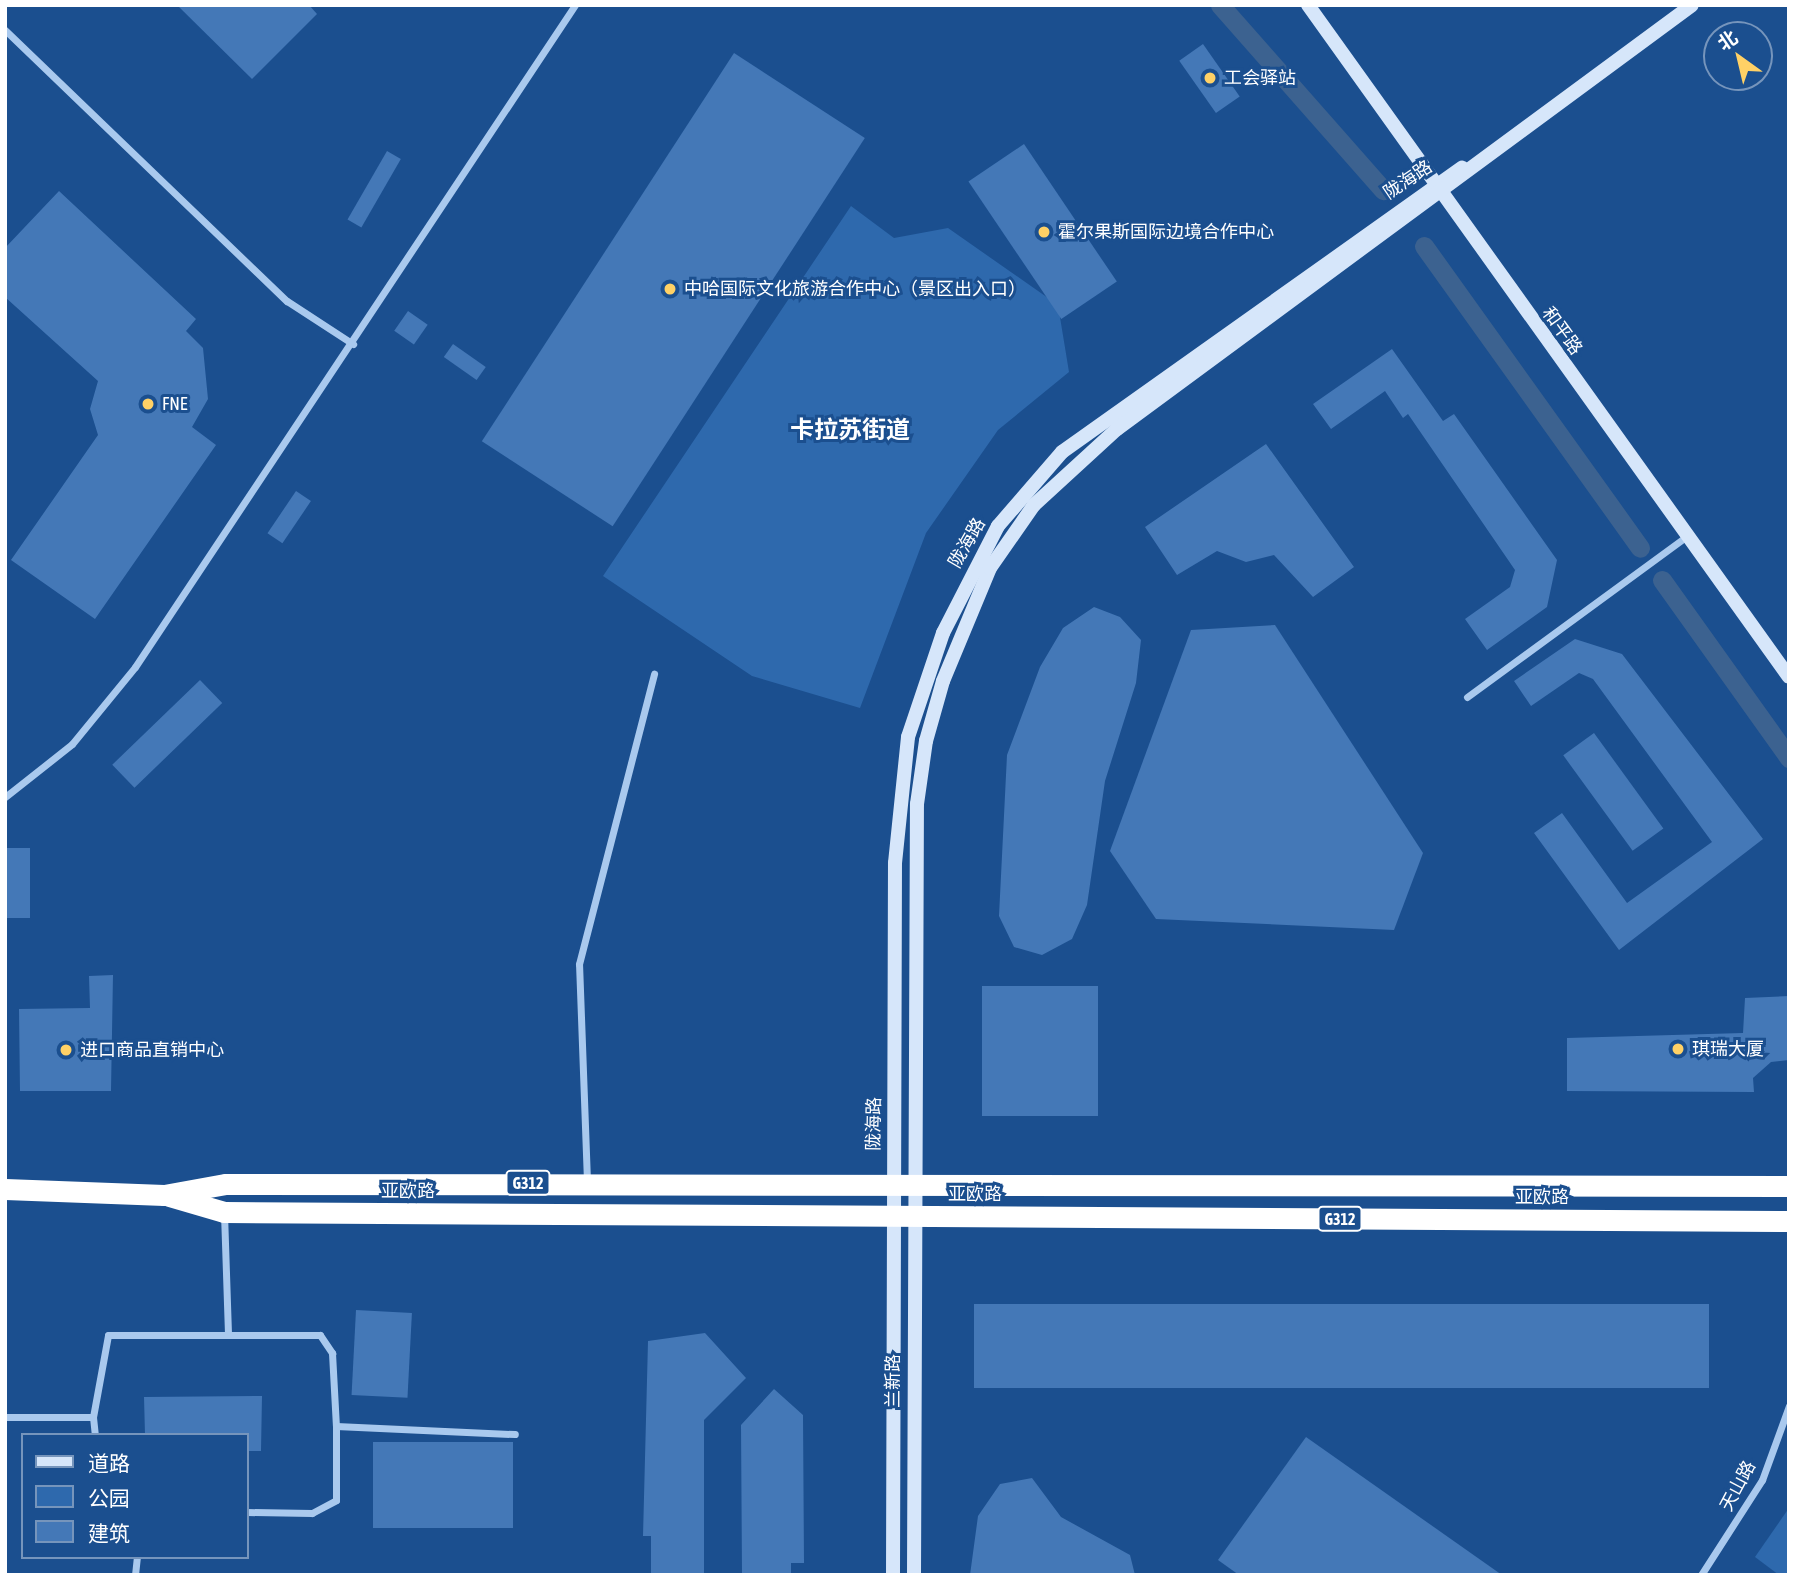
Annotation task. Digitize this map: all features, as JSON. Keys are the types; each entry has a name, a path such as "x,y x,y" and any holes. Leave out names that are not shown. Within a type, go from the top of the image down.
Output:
{"highway":[{"name":"亚欧路","path":"5,1189 164,1195 226,1184 587,1182 903,1187 1789,1185"},
{"name":"亚欧路","path":"164,1195 224,1212 1789,1221"}],"street":[{"path":"5,797 72,744 135,667 353,344 575,5"},
{"name":"和平路","path":"1308,5 1437,190 1789,677"},
{"name":"陇海路","path":"903,1187 898,803 908,737 926,680 978,559 1018,498 1062,452 1437,190 1692,5"},
{"path":"5,30 287,301 353,344"},
{"name":"陇海路","path":"903,1187 917,804 926,741 943,681 990,568 1034,505 1117,429 1437,190"},
{"path":"1467,697 1687,536"},
{"path":"587,1182 579,964 654,674"},
{"name":"兰新路","path":"903,1187 913,1216 914,1575"},
{"name":"兰新路","path":"893,1575 891,1217 903,1187"},
{"path":"224,1212 228,1332"},
{"path":"95,1433 93,1417 108,1335 228,1332 320,1335 332,1353 336,1500 312,1513 248,1512"},
{"name":"天山路","path":"1701,1575 1762,1480 1789,1406"},
{"path":"5,1417 93,1417"},
{"path":"336,1426 515,1434"}],"green space":[{"path":"851,206 894,238 948,228 1058,305 1069,372 998,430 926,533 860,708 752,676 603,576"},
{"path":"1789,1508 1789,1575 1779,1575 1755,1557"}],"building":[{"path":"177,5 309,5 317,14 252,79"},
{"name":"工会驿站","path":"1203,44 1240,96 1216,113 1179,61"},
{"name":"中哈国际文化旅游合作中心（景区出入口）","path":"734,53 865,138 613,526 482,441"},
{"name":"霍尔果斯国际边境合作中心","path":"1024,144 1117,282 1061,319 968,181"},
{"path":"387,151 401,159 361,227 348,219"},
{"name":"FNE","path":"59,191 196,319 186,331 203,348 208,399 192,427 216,445 95,619 11,560 98,435 90,409 98,381 5,297 5,248"},
{"path":"408,311 428,325 414,344 394,331"},
{"path":"453,344 486,367 477,380 444,357"},
{"path":"1392,349 1443,421 1454,414 1557,560 1547,607 1487,650 1465,619 1510,587 1515,570 1408,414 1403,418 1385,391 1331,429 1313,404"},
{"path":"1266,444 1354,567 1313,597 1274,555 1246,562 1217,551 1177,575 1145,527"},
{"path":"296,491 311,501 282,543 267,533"},
{"path":"1094,607 1120,617 1141,640 1136,683 1105,781 1087,905 1072,939 1042,955 1014,947 999,916 1007,755 1040,667 1063,628"},
{"path":"1275,625 1423,853 1394,930 1156,919 1110,851 1191,630"},
{"path":"1575,639 1622,654 1763,839 1619,950 1534,833 1562,813 1627,903 1712,842 1593,679 1579,673 1531,706 1514,681"},
{"path":"200,680 222,703 134,788 112,765"},
{"path":"1594,733 1663,828 1633,851 1563,755"},
{"path":"5,848 30,848 30,918 5,918"},
{"name":"进口商品直销中心","path":"113,975 111,1091 20,1091 19,1009 90,1008 89,976"},
{"path":"982,986 1098,986 1098,1116 982,1116"},
{"name":"琪瑞大厦","path":"1789,996 1789,1060 1771,1062 1753,1078 1754,1092 1567,1091 1567,1038 1743,1033 1745,998"},
{"path":"974,1304 1709,1304 1709,1388 974,1388"},
{"path":"356,1310 412,1313 407,1398 352,1395"},
{"path":"705,1333 746,1378 704,1420 704,1575 651,1575 651,1536 643,1536 648,1341"},
{"path":"774,1389 803,1415 804,1563 791,1563 791,1575 742,1575 741,1425"},
{"path":"262,1396 261,1451 248,1451 248,1433 145,1433 144,1397"},
{"path":"1306,1437 1502,1575 1239,1575 1218,1560"},
{"path":"373,1442 513,1442 513,1528 373,1528"},
{"path":"1032,1478 1061,1517 1130,1555 1135,1575 970,1575 978,1516 1000,1484"}],"waterway":[{"path":"1220,5 1383,190"},
{"path":"1424,246 1640,548"},
{"path":"1662,580 1789,758"}],"place":[{"name":"工会驿站","path":"1210,78"},
{"name":"霍尔果斯国际边境合作中心","path":"1044,232"},
{"name":"中哈国际文化旅游合作中心（景区出入口）","path":"670,289"},
{"name":"FNE","path":"148,404"},
{"name":"琪瑞大厦","path":"1678,1049"},
{"name":"进口商品直销中心","path":"66,1050"}],"district":[{"name":"卡拉苏街道","path":"850,430"}]}
